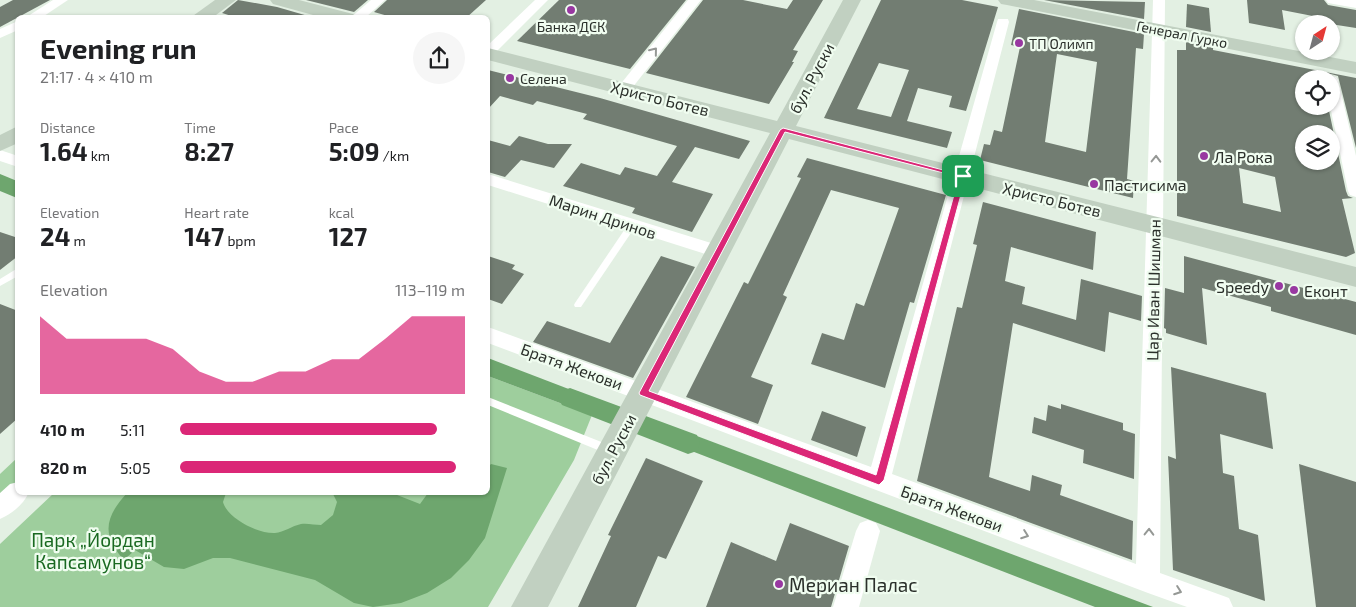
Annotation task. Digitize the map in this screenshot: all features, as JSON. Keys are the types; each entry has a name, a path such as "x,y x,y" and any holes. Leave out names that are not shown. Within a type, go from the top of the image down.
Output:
{"street":[{"path":"35,15 62,0"},
{"path":"204,15 227,0"},
{"path":"279,0 336,15"},
{"path":"360,15 379,0"},
{"path":"490,51 542,0"},
{"path":"624,89 695,0"},
{"name":"бул. Руски","path":"529,607 852,0"},
{"name":"Генерал Гурко","path":"1009,0 1158,30 1314,70"},
{"name":"Цар Иван Шишман","path":"1148,581 1159,0"},
{"path":"1332,0 1356,4"},
{"path":"879,480 1004,22"},
{"path":"0,34 15,26"},
{"name":"Христо Ботев","path":"490,54 1356,277"},
{"name":"Генерал Гурко","path":"1340,72 1356,68"},
{"path":"1339,115 1356,191"},
{"path":"0,144 15,135"},
{"path":"0,155 15,161"},
{"name":"Марин Дринов","path":"490,180 718,252"},
{"name":"Братя Жекови","path":"490,336 1220,607"},
{"path":"0,508 15,495"},
{"path":"846,607 868,531"}],"lane":[{"path":"578,305 632,225"},
{"path":"0,283 15,272"},
{"path":"490,402 616,444"}],"green space":[{"name":"Парк „Йордан Капсамунов“","path":"490,377 592,415 574,460 488,607 0,607 0,544 52,495 490,495"},
{"path":"15,460 15,486 0,501 0,474"}],"shaded area":[{"path":"0,174 15,180 15,197 0,191"},
{"path":"490,359 600,401 592,415 490,377"},
{"path":"665,424 1153,607 1095,607 658,438"},
{"path":"490,465 507,468 485,538 469,560 451,578 427,593 401,603 373,607 354,603 315,580 230,558 213,558 184,569 164,567 135,550 124,560 117,551 109,534 110,518 125,495 225,495 223,502 230,514 252,528 275,533 301,524 321,525 333,515 337,502 334,495 397,495 420,504 427,495 490,495"}],"building":[{"path":"13,0 50,0 22,15 15,15 15,19 0,27 0,7"},
{"path":"238,0 277,7 305,15 228,15 222,13"},
{"path":"306,0 368,0 354,12"},
{"path":"387,0 486,0 469,15 384,15 374,12"},
{"path":"559,0 686,0 630,69 517,41"},
{"path":"703,0 743,0 787,9 793,0 823,0 793,50 798,51 792,62 794,62 769,104 646,73"},
{"path":"881,0 962,0 998,7 966,111 949,107 952,96 918,88 907,121 952,132 947,148 824,118","holes":["879,63 909,70 891,117 857,109"]},
{"path":"1044,0 1145,2 1144,19"},
{"path":"1247,0 1324,0 1328,5 1356,10 1356,28 1340,26 1340,15 1308,15 1282,10 1285,30 1249,23"},
{"path":"1187,4 1209,8 1211,32 1186,27"},
{"path":"1019,9 1144,34 1143,49 1136,48 1127,179 1134,181 1133,198 980,160 984,144 990,145 994,130 1002,132 1020,47 1011,45","holes":["1057,54 1097,62 1086,152 1045,142"]},
{"path":"1186,42 1213,48 1213,50 1315,70 1295,70 1295,115 1330,115 1332,125 1295,125 1295,170 1340,170 1340,163 1346,191 1348,196 1353,198 1342,199 1355,253 1346,257 1177,216 1177,50 1186,50","holes":["1239,168 1275,177 1281,212 1243,203"]},
{"path":"490,70 600,98 750,141 739,159 695,147 672,182 713,194 692,232 632,213 635,208 563,186 581,163 620,175 625,167 657,176 677,146 583,119 587,114 537,101 533,105 500,96 490,107"},
{"path":"1340,75 1356,78 1356,148 1340,84"},
{"path":"519,136 548,144 572,144 554,168 521,160 505,177 490,173 490,141 510,146"},
{"path":"807,158 946,195 914,303 910,302 885,388 811,364 822,333 844,340 856,303 864,306 899,208 831,190 783,295 787,297 751,377 773,385 758,424 686,397 744,282 748,284 801,178 797,177"},
{"path":"983,202 1096,232 1093,270 1011,247 1005,281 1025,287 1022,304 1076,320 1081,279 1142,296 1141,321 1109,312 1105,352 1013,323 989,477 1030,491 1032,475 1062,485 1060,495 1133,521 1132,560 917,481 957,307 962,308 977,245 973,244"},
{"path":"0,232 15,237 15,258 0,270"},
{"path":"661,256 695,267 633,378 533,342 547,321 610,343"},
{"path":"1184,256 1356,302 1356,335 1271,311 1271,307 1202,288 1207,345 1166,333 1164,328 1165,288 1184,293"},
{"path":"490,257 515,265 512,269 524,274 502,304 490,300"},
{"path":"0,304 15,310 15,421 0,434"},
{"path":"1171,367 1266,393 1273,449 1220,434 1223,473 1234,476 1239,529 1258,535 1265,601 1173,570 1168,456 1176,459"},
{"path":"1061,404 1123,423 1123,430 1135,434 1134,479 1083,463 1084,450 1032,433 1034,417 1046,421 1048,405 1061,409"},
{"path":"822,411 866,427 857,457 811,440"},
{"path":"646,458 703,481 666,559 658,556 636,607 578,607 611,536 608,535"},
{"path":"1299,464 1356,482 1356,607 1316,607"},
{"name":"Мериан Палас","path":"790,523 849,546 831,607 706,607 731,542 776,561"}],"waterway":[{"path":"570,398 688,443"}],"place":[{"name":"Банка ДСК","path":"571,10"},
{"name":"ТП Олимп","path":"1019,43"},
{"name":"Селена","path":"510,78"},
{"name":"Ла Рока","path":"1204,156"},
{"name":"Пастисима","path":"1094,184"},
{"name":"Speedy","path":"1279,286"},
{"name":"Еконт","path":"1294,290"},
{"name":"Мериан Палас","path":"779,584"}],"route":[{"path":"783,130 963,176 879,480 644,393 783,130"}]}
